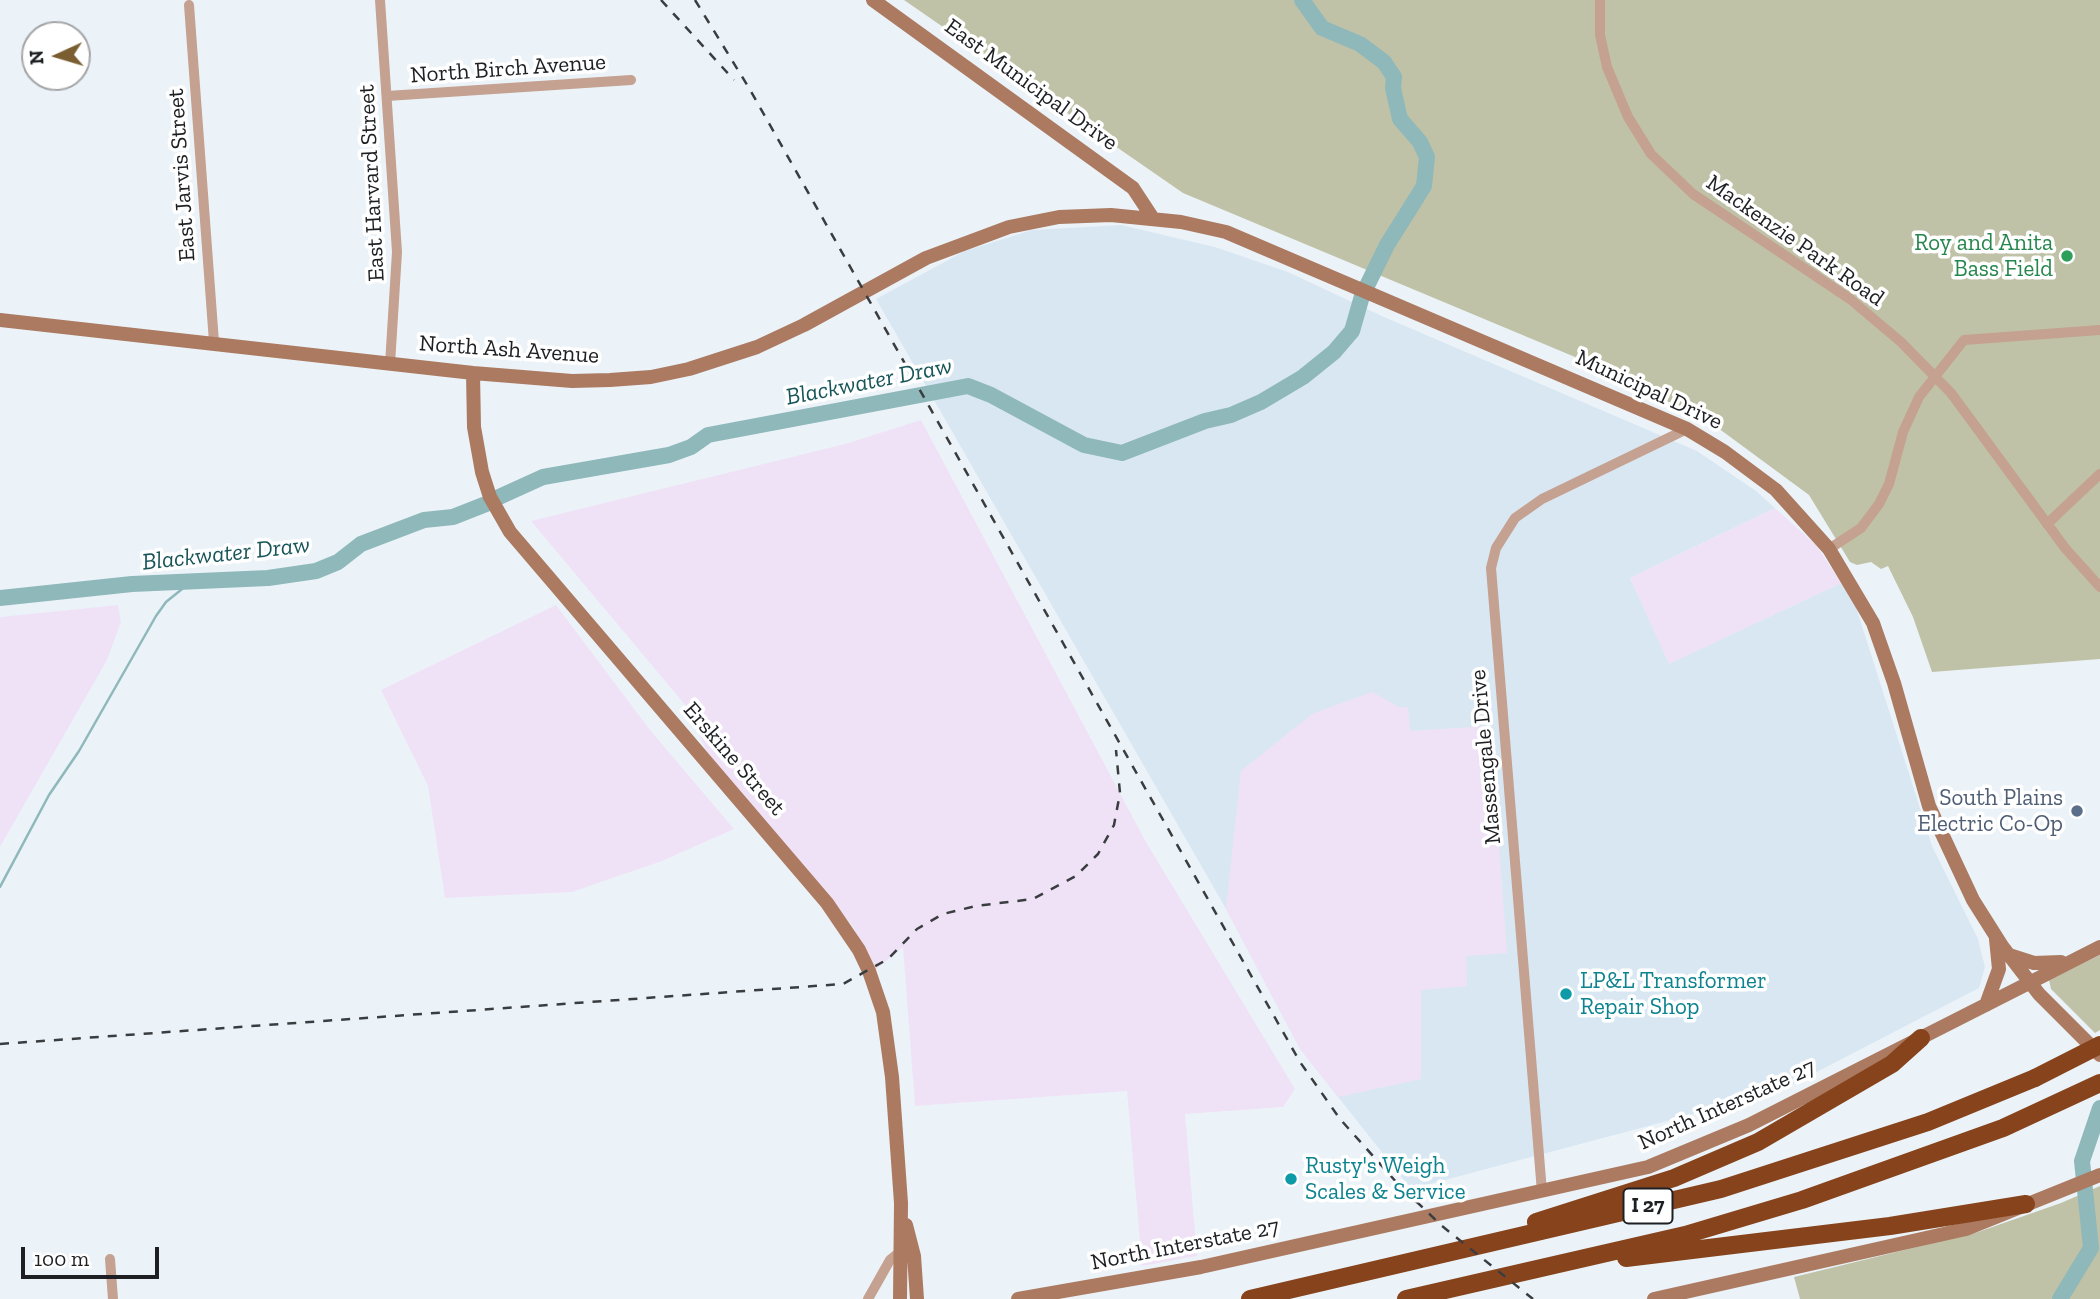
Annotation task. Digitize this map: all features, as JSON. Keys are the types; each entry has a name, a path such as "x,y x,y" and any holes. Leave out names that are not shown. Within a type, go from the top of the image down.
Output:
{"highway":[{"path":"1387,1268 1657,1184 1727,1156 1782,1129 1892,1064 1910,1051 1921,1038"},
{"name":"I 27","path":"1250,1299 1721,1189 1928,1122 2035,1077 2100,1045"},
{"name":"I 27","path":"1406,1299 1685,1235 1802,1200 1912,1163 2042,1110 2100,1083"},
{"path":"1577,1260 1635,1257 1890,1226 2034,1201"}],"street":[{"name":"East Harvard Street","path":"380,0 397,252 390,364"},
{"name":"East Municipal Drive","path":"873,0 1133,188 1152,217"},
{"name":"Mackenzie Park Road","path":"1600,0 1600,35 1607,67 1628,117 1651,154 1701,200 1850,299 1934,375 1966,411 2064,548 2100,587"},
{"name":"East Jarvis Street","path":"189,5 214,342"},
{"name":"North Birch Avenue","path":"387,96 631,80"},
{"name":"North Ash Avenue","path":"0,320 473,373 572,381 651,377 731,357 783,336 926,258 973,238 1059,217 1152,217"},
{"name":"Municipal Drive","path":"1152,217 1226,232 1364,288 1687,429 1726,452 1776,489 1829,549 1873,624 1894,682 1930,806 1950,856 1994,934 2029,981 2077,1035 2100,1055"},
{"path":"1829,549 1861,528 1880,504 1889,484 1896,451 1909,416 1934,375 1965,340 2100,330"},
{"name":"Erskine Street","path":"473,373 474,427 480,460 491,497 509,532 827,903 859,950 877,992 889,1045 901,1203 900,1299"},
{"name":"Massengale Drive","path":"1542,1192 1491,568 1496,548 1515,518 1542,499 1687,429"},
{"path":"2047,524 2100,474"},
{"path":"1986,1005 1999,969 1994,934"},
{"name":"North Interstate 27","path":"1018,1299 1201,1267 1648,1167 1692,1150 2100,947"},
{"path":"2009,955 2034,963 2072,960"},
{"path":"1654,1299 1966,1229 2100,1175"},
{"name":"Erskine Street","path":"901,1203 914,1256 917,1299"},
{"path":"868,1299 890,1261 900,1252"},
{"path":"110,1259 113,1299"}],"shaded area":[{"path":"1121,225 1215,247 1288,272 1384,317 1697,451 1756,491 1775,508 1630,578 1670,663 1841,583 1855,604 1932,846 1978,939 1985,967 1979,988 1780,1091 1411,1189 1300,1049 1226,909 876,299 965,251 1032,230"},
{"path":"921,420 1146,842 1295,1089 1283,1107 1185,1114 1197,1256 1142,1266 1127,1091 915,1106 903,947 875,970 853,927 826,891 711,761 686,706 531,521 845,444"},
{"path":"1775,508 1816,545 1841,583 1669,664 1630,578"},
{"path":"118,605 121,622 107,660 0,847 0,617"},
{"path":"556,605 650,730 734,829 662,861 572,892 445,898 428,786 381,690"},
{"path":"1372,692 1399,707 1408,707 1410,731 1490,726 1507,953 1466,956 1467,986 1421,990 1421,1079 1338,1097 1300,1049 1226,909 1241,771 1312,714"}],"green space":[{"path":"904,0 2100,0 2100,659 1932,672 1913,617 1888,566 1881,569 1871,562 1857,565 1850,562 1809,495 1714,425 1587,362 1183,193"},
{"path":"2100,955 2100,1030 2095,1033 2051,989 2049,980"},
{"path":"2100,1186 2100,1299 1800,1299 1794,1277 1978,1232 2061,1203"}],"waterway":[{"name":"Blackwater Draw","path":"499,497 543,477 669,455 691,447 708,435 968,386 991,395 1084,445 1122,453 1205,421 1231,415 1261,402 1303,377 1334,352 1352,331 1362,296 1387,245 1424,186 1427,157 1420,142 1400,119 1393,88 1394,77 1384,62 1360,44 1322,28 1302,0"},
{"name":"Blackwater Draw","path":"0,598 132,584 268,578 316,571 338,562 361,544 424,520 453,517 486,504"},
{"path":"0,887 49,795 79,751 156,616 166,602 192,581"},
{"path":"2060,1299 2091,1248 2082,1161 2100,1108"}],"railway":[{"path":"661,0 734,80"},
{"path":"695,0 749,88 1300,1062 1340,1119 1398,1184 1442,1226 1533,1299"},
{"path":"0,1044 843,984 888,959 917,929 943,914 976,906 1033,899 1076,876 1098,854 1114,825 1120,793 1116,750"}],"place":[{"name":"Roy and Anita Bass Field","path":"2067,256"},
{"name":"South Plains Electric Co-Op","path":"2077,811"},
{"name":"LP&L Transformer Repair Shop","path":"1566,994"},
{"name":"Rusty's Weigh Scales & Service","path":"1291,1179"}]}
